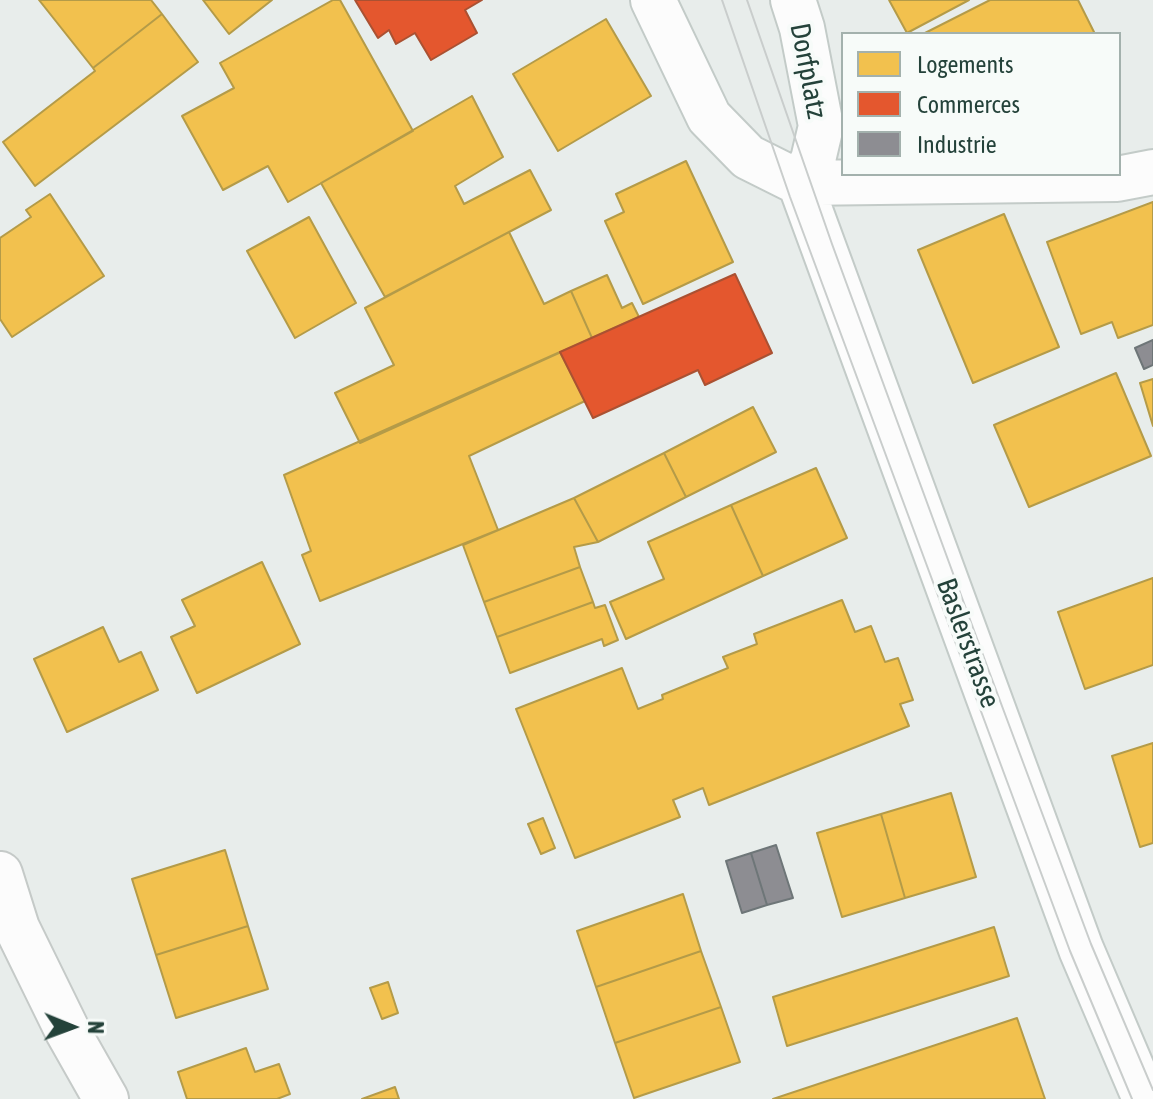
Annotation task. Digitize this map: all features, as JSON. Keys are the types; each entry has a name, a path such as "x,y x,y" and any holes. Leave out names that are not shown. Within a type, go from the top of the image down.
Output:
{"street":[{"path":"653,0 709,117 748,157 800,183 1117,179 1153,172"},
{"name":"Dorfplatz","path":"793,0 802,28 821,126 813,160 800,183"},
{"name":"Baslerstrasse","path":"800,183 1081,949 1145,1099"},
{"path":"0,874 17,928 68,1032 106,1099"}],"building: Logements":[{"path":"39,0 151,0 162,14 93,68"},
{"path":"203,0 272,0 229,34"},
{"path":"333,0 340,0 413,131 288,202 268,166 223,190 182,116 234,88 220,63"},
{"path":"889,0 969,0 909,32"},
{"path":"990,0 1078,0 1094,32 927,32"},
{"path":"162,14 198,62 35,186 3,142"},
{"path":"606,19 651,96 558,151 513,74"},
{"path":"472,96 503,157 455,186 464,204 530,170 551,210 385,297 321,183"},
{"path":"686,161 733,262 643,304 605,221 624,212 616,194"},
{"path":"50,194 104,276 12,337 0,319 0,238 31,217 26,210"},
{"path":"1153,202 1153,325 1118,338 1112,322 1081,334 1047,242"},
{"path":"1004,214 1059,347 973,383 918,250"},
{"path":"309,217 356,303 295,338 247,251"},
{"path":"509,232 544,304 571,291 592,338 360,443 335,393 394,365 365,308"},
{"path":"607,275 622,308 632,303 639,317 592,338 571,291"},
{"path":"560,352 585,401 469,456 498,530 320,601 302,555 311,551 284,475"},
{"path":"1116,373 1151,456 1029,507 994,425"},
{"path":"1153,379 1153,426 1140,383"},
{"path":"753,407 776,452 686,497 664,453"},
{"path":"664,453 686,497 598,542 574,498"},
{"path":"816,468 847,538 763,576 731,505"},
{"path":"574,498 598,542 574,547 580,567 484,602 463,545"},
{"path":"731,505 763,576 626,639 610,602 664,579 648,542"},
{"path":"262,562 300,644 197,693 171,637 195,626 182,600"},
{"path":"580,567 593,602 497,637 484,602"},
{"path":"1153,578 1153,665 1085,689 1058,612"},
{"path":"842,600 855,632 871,626 885,662 898,658 913,700 900,704 909,726 709,805 703,788 673,800 680,817 575,858 516,709 622,668 638,709 663,699 662,695 728,668 723,657 757,644 754,634"},
{"path":"593,602 595,608 605,605 618,640 604,646 602,639 510,673 497,637"},
{"path":"103,627 119,662 141,652 158,690 67,732 34,659"},
{"path":"1153,743 1153,843 1140,847 1112,756"},
{"path":"951,793 976,877 905,898 881,814"},
{"path":"881,814 905,898 842,917 817,833"},
{"path":"543,818 555,848 541,854 528,824"},
{"path":"225,850 248,926 156,955 132,879"},
{"path":"683,894 701,951 596,987 577,931"},
{"path":"248,926 268,989 176,1018 156,955"},
{"path":"994,927 1009,976 787,1046 773,997"},
{"path":"701,951 721,1007 615,1043 596,987"},
{"path":"388,982 398,1013 382,1019 370,988"},
{"path":"721,1007 740,1062 634,1098 615,1043"},
{"path":"1017,1018 1045,1099 773,1099"},
{"path":"246,1048 255,1072 279,1064 290,1094 277,1099 187,1099 178,1072"},
{"path":"395,1087 399,1099 362,1099"}],"building: Commerces":[{"path":"355,0 482,0 465,10 477,33 431,60 415,33 396,44 389,30 378,38"},
{"path":"735,274 772,353 705,385 698,370 593,418 560,352"}],"building: Industrie":[{"path":"1153,340 1153,365 1144,369 1135,348"},
{"path":"776,845 793,898 767,905 751,853"},
{"path":"751,853 767,905 742,913 726,861"}],"tram line":[{"path":"722,0 790,197 1070,951 1132,1099"},
{"path":"747,0 832,244 990,674 1091,944 1153,1090"}]}
